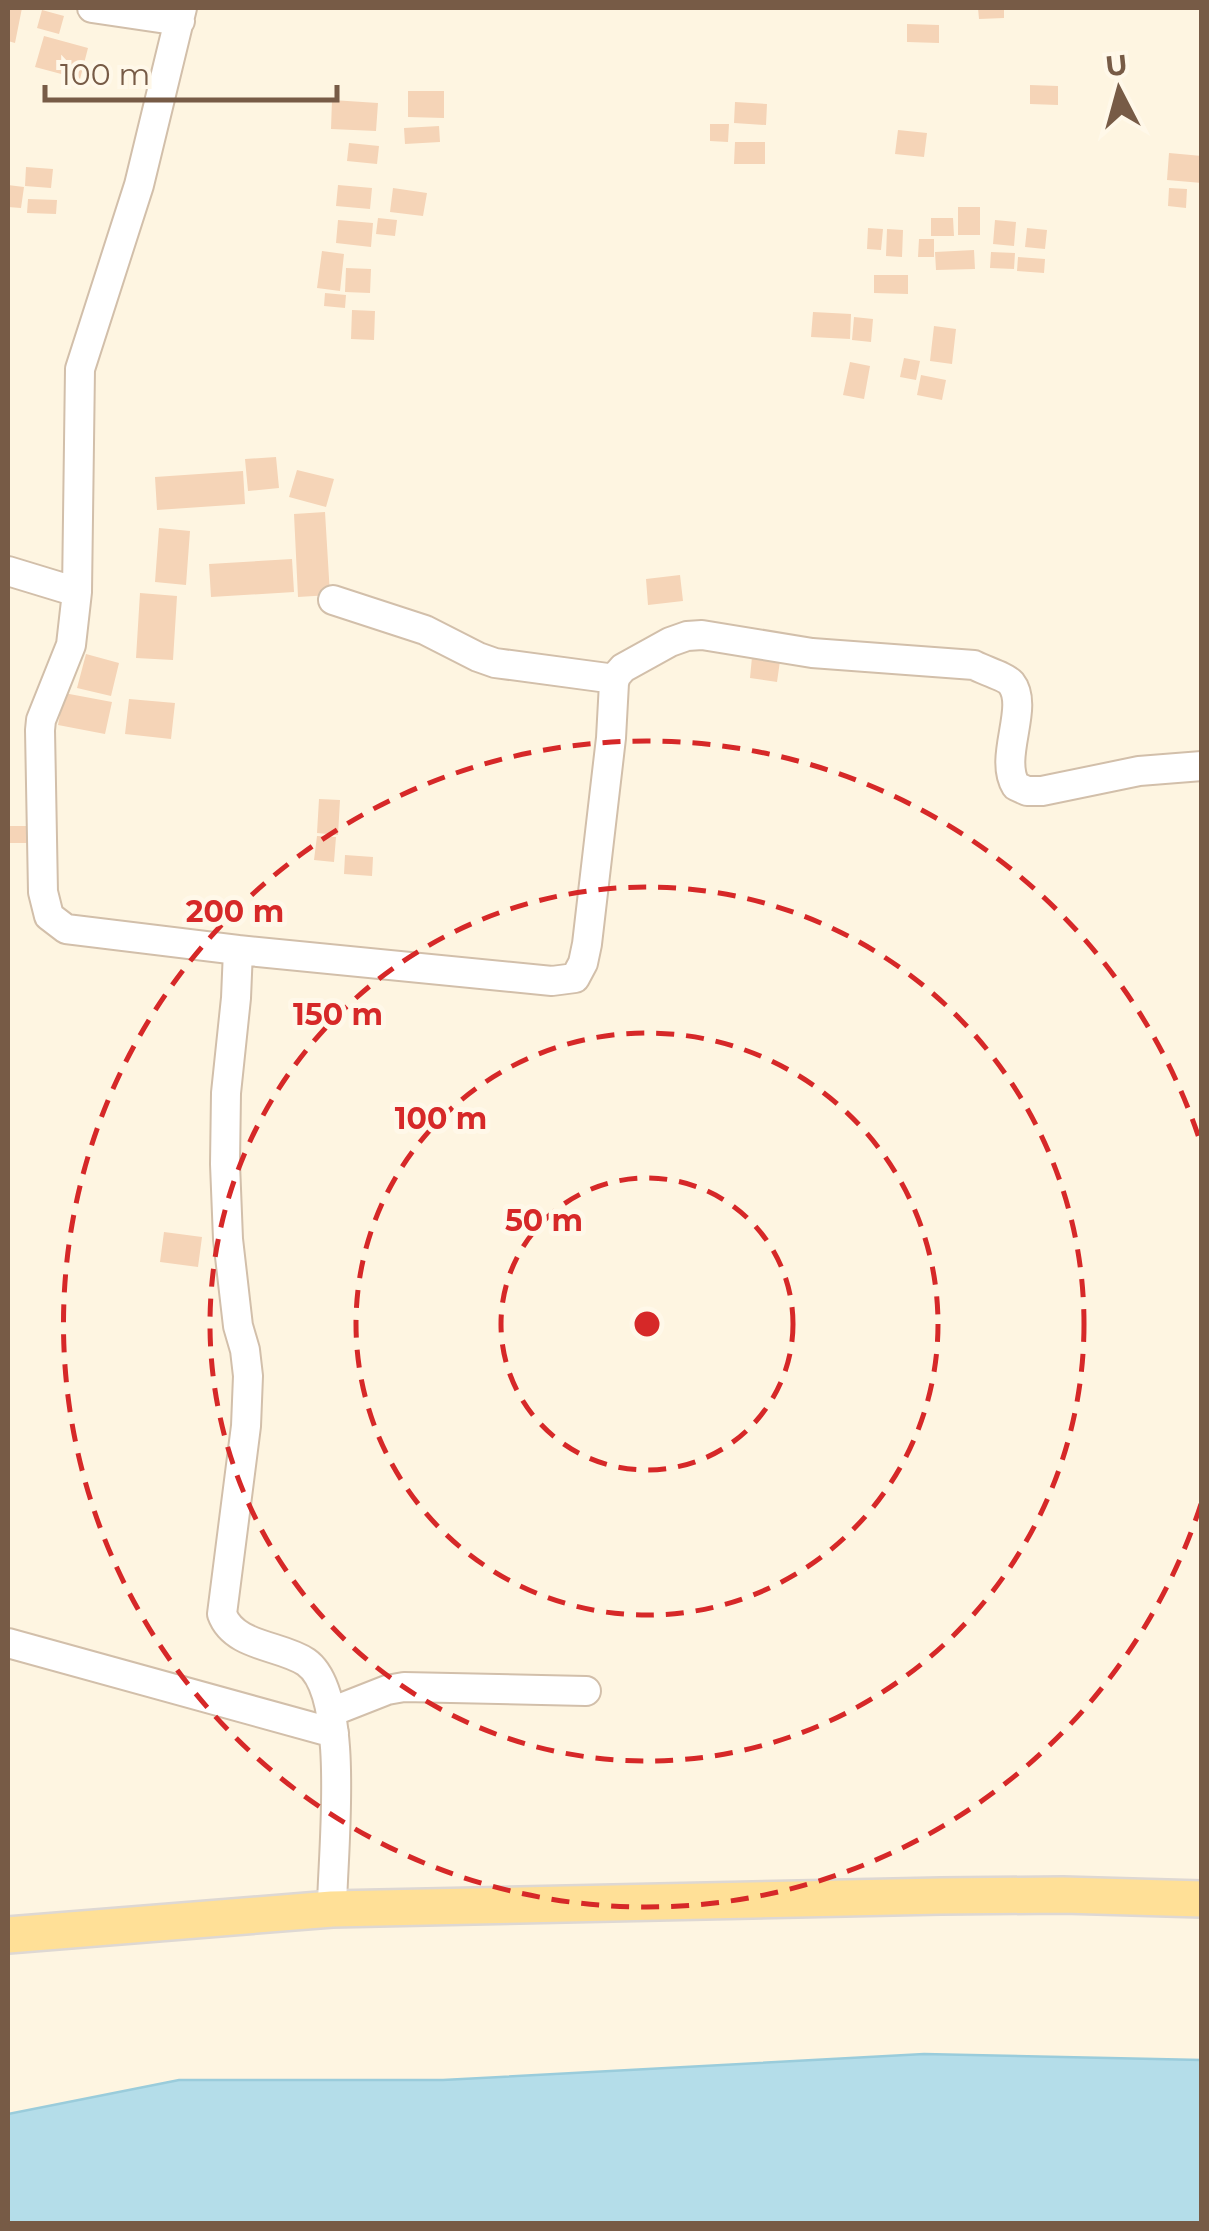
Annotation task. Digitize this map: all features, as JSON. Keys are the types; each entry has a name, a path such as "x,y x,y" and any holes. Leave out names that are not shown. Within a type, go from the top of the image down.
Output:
{"main road":[{"path":"8,1935 332,1909 942,1896 1202,1899"}],"street":[{"path":"92,8 181,14 139,185 80,369 77,592 71,645 40,730 43,892 49,916 66,929 552,981 575,978 584,962 587,944 615,680 624,668 687,636 702,635 812,653 974,666 1004,677 1017,698 1009,769 1021,789 1042,790 1140,770 1202,766"},
{"path":"8,570 77,592"},
{"path":"333,600 424,630 495,662 615,680"},
{"path":"238,950 226,1094 225,1164 230,1256 248,1376 246,1426 222,1614 225,1622 243,1638 282,1650 312,1666 326,1693 332,1722 336,1798 332,1909"},
{"path":"8,1643 332,1722 388,1690 404,1687 586,1692"}],"water":[{"path":"924,2054 1201,2060 1201,2223 8,2223 8,2114 179,2080 443,2080"}],"building":[{"path":"8,8 22,8 15,43 8,41"},
{"path":"978,8 1004,8 1004,18 979,19"},
{"path":"42,10 64,16 59,34 37,28"},
{"path":"907,24 939,25 939,43 907,42"},
{"path":"44,36 88,48 80,79 35,67"},
{"path":"1030,85 1058,86 1058,105 1030,104"},
{"path":"408,91 444,91 444,118 408,117"},
{"path":"332,100 378,103 376,131 331,129"},
{"path":"735,102 767,104 766,125 734,123"},
{"path":"710,124 729,124 728,142 710,141"},
{"path":"439,126 440,142 405,144 404,128"},
{"path":"898,130 927,133 924,157 895,154"},
{"path":"735,142 765,142 765,164 734,164"},
{"path":"349,143 379,146 377,164 347,161"},
{"path":"1169,153 1202,156 1202,183 1167,180"},
{"path":"26,167 53,169 51,188 25,186"},
{"path":"8,185 24,187 21,208 8,207"},
{"path":"338,185 372,188 370,209 336,206"},
{"path":"393,188 427,193 423,216 390,212"},
{"path":"1169,188 1187,189 1186,208 1168,206"},
{"path":"28,199 57,200 56,214 27,213"},
{"path":"958,207 980,207 980,235 958,235"},
{"path":"378,218 397,220 395,236 376,234"},
{"path":"931,218 953,218 954,236 931,236"},
{"path":"338,220 373,223 371,247 336,243"},
{"path":"995,220 1016,222 1014,246 993,244"},
{"path":"868,228 883,229 881,250 867,249"},
{"path":"1027,228 1047,230 1045,249 1025,247"},
{"path":"887,229 903,230 902,257 886,256"},
{"path":"919,239 934,239 934,257 918,257"},
{"path":"974,250 975,269 936,270 935,252"},
{"path":"322,251 344,254 340,291 317,288"},
{"path":"991,252 1015,253 1014,269 990,268"},
{"path":"1018,257 1045,259 1044,273 1017,271"},
{"path":"346,268 371,269 370,293 345,292"},
{"path":"874,275 908,275 908,294 874,293"},
{"path":"325,293 346,295 345,308 324,306"},
{"path":"352,310 375,311 374,340 351,339"},
{"path":"813,312 851,314 850,339 811,337"},
{"path":"854,317 873,319 871,342 852,340"},
{"path":"934,326 956,329 952,364 930,361"},
{"path":"904,358 920,361 916,380 900,377"},
{"path":"850,362 870,366 864,399 843,395"},
{"path":"921,375 946,380 942,400 917,395"},
{"path":"276,457 279,488 248,491 245,459"},
{"path":"297,470 334,479 326,507 289,497"},
{"path":"243,471 245,504 157,510 155,477"},
{"path":"325,512 330,595 298,597 294,514"},
{"path":"159,528 190,531 186,585 155,582"},
{"path":"292,559 294,592 211,597 209,564"},
{"path":"680,575 683,601 648,605 646,579"},
{"path":"140,593 177,596 173,660 136,658"},
{"path":"86,654 119,663 111,696 77,688"},
{"path":"752,657 780,661 777,682 750,678"},
{"path":"64,693 112,702 105,734 58,725"},
{"path":"129,699 175,703 171,739 125,734"},
{"path":"319,799 340,800 338,835 317,833"},
{"path":"8,826 28,826 28,843 8,843"},
{"path":"317,836 336,837 334,862 314,860"},
{"path":"345,855 373,857 372,876 344,874"},
{"path":"164,1232 202,1237 198,1267 160,1262"}]}
